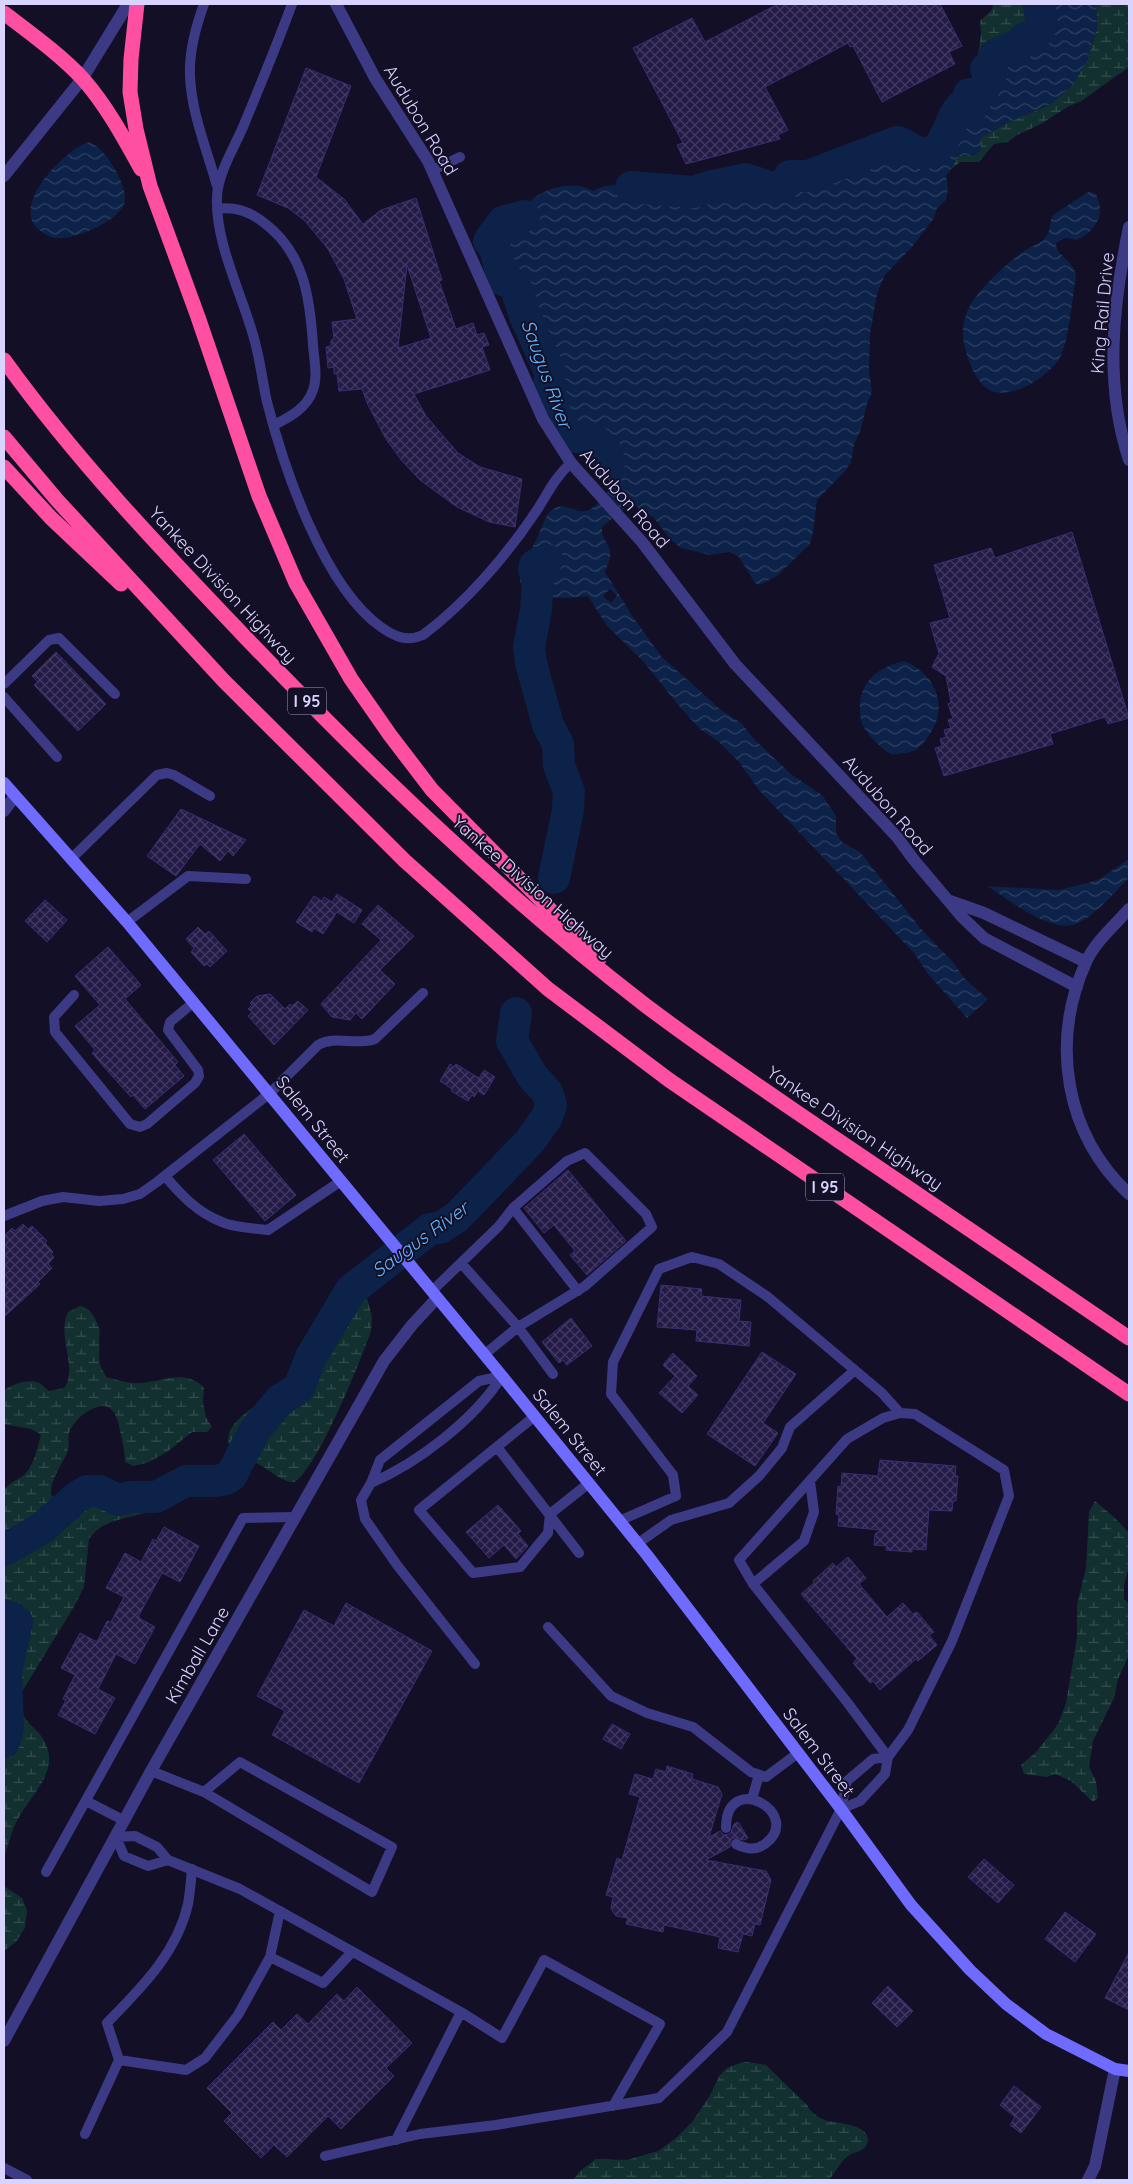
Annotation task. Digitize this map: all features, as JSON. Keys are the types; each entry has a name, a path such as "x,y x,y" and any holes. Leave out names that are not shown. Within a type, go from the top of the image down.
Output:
{"highway":[{"path":"137,4 131,59 130,92 136,129 150,186 198,317 259,496 296,583 351,679 432,790 646,1006"},
{"path":"4,13 35,36 82,79 104,108 150,186"},
{"name":"Yankee Division Highway","path":"4,360 29,395 115,498 207,597 395,789 492,879 646,1006 736,1070 1129,1338"},
{"name":"I 95","path":"4,436 82,527 224,681 405,861 548,989 669,1080 1129,1394"},
{"path":"4,467 51,518 224,681"}],"main road":[{"name":"Salem Street","path":"4,783 127,922 485,1354 638,1544 841,1809 911,1905 970,1970 1006,2004 1046,2034 1115,2069 1129,2071"}],"street":[{"path":"4,176 82,79 128,4"},
{"name":"Audubon Road","path":"336,4 375,78 415,138 433,170 543,419 571,464 642,542 735,664 866,802 962,917 984,938 1077,986"},
{"name":"King Rail Drive","path":"1129,227 1121,276 1112,358 1115,400 1129,460"},
{"path":"4,811 15,796"},
{"path":"950,902 984,913 1086,962"},
{"path":"1129,909 1099,942 1086,962 1070,1012 1067,1039 1068,1070 1073,1101 1090,1145 1113,1178 1129,1194"},
{"name":"Kimball Lane","path":"4,2041 151,1771 384,1361 435,1294"},
{"path":"1088,2180 1095,2166 1115,2069"}],"lane":[{"path":"204,4 195,32 190,59 190,83 218,186 217,209 221,237 254,336 274,425 306,516 328,563 342,586 357,605 375,623 394,636 404,639 423,635 466,597 503,554 537,509 552,484 571,464"},
{"path":"218,186 292,4"},
{"path":"433,170 460,156"},
{"path":"217,209 232,208 245,211 272,228 293,252 301,267 306,284 313,336 315,372 313,390 298,412 274,425"},
{"path":"4,684 49,640 59,638 115,694"},
{"path":"4,697 57,757"},
{"path":"72,858 157,775 167,773 174,775 210,796"},
{"path":"127,922 188,876 246,879"},
{"path":"4,1216 42,1201 57,1198 99,1201 123,1199 140,1194 270,1093 318,1046 327,1040 368,1042 375,1039 422,993"},
{"path":"74,995 54,1017 55,1032 128,1122 138,1127 147,1124 198,1080 198,1070 169,1034 168,1028 171,1021 194,1002"},
{"path":"435,1294 461,1263 499,1226 513,1208 567,1161 585,1153 646,1214 652,1227 585,1286 518,1327 485,1354"},
{"path":"165,1176 184,1198 204,1213 223,1223 268,1230 342,1181"},
{"path":"513,1208 578,1291"},
{"path":"619,1521 676,1496 673,1475 611,1394 612,1362 659,1268 692,1257 719,1264 768,1297 882,1393 900,1413"},
{"path":"461,1263 518,1327 553,1374"},
{"path":"638,1544 672,1520 728,1503 759,1476 782,1448 790,1428 855,1370"},
{"path":"475,1664 397,1565 365,1519 360,1500 371,1483 380,1460 479,1381 502,1376"},
{"path":"371,1483 394,1473 448,1434 492,1392 502,1376"},
{"path":"841,1809 860,1801 885,1774 888,1757 908,1730 952,1641 1009,1496 1004,1470 915,1414 900,1413 883,1418 847,1439 739,1560 753,1584 888,1757"},
{"path":"535,1416 418,1510 473,1573 520,1567 548,1533 550,1514 589,1483"},
{"path":"497,1447 579,1553"},
{"path":"753,1584 804,1540 814,1512 810,1481"},
{"path":"46,1872 243,1518 296,1517"},
{"path":"548,1627 611,1696 647,1713 692,1727 751,1772 766,1777 798,1753"},
{"path":"325,2156 396,2140 659,2098 727,2032 841,1809 847,1781 873,1759 888,1757"},
{"path":"151,1771 204,1792 372,1892 392,1847 240,1762 204,1792"},
{"path":"752,1800 759,1775"},
{"path":"726,1828 726,1818 734,1805 741,1801 752,1800 765,1804 771,1810 774,1818 773,1835 761,1847 745,1849 736,1844"},
{"path":"86,1801 125,1821"},
{"path":"168,1860 148,1866 124,1856 116,1837 135,1836 157,1847 168,1860 240,1889 461,2012 502,2038 544,1960 660,2024 613,2106"},
{"path":"86,2134 119,2060 107,2023 150,1978 170,1950 188,1905 192,1869"},
{"path":"119,2060 186,2070 205,2058 238,2014 270,1958 280,1911"},
{"path":"270,1958 323,1983 352,1952"},
{"path":"396,2140 461,2012"},
{"path":"4,2168 21,2179"}],"green space":[{"path":"993,4 1040,4 1037,27 991,90 970,111 950,125 956,143 931,157 927,156 941,145 945,136 945,131 938,121 956,105 976,70 981,33 980,21 992,10"},
{"path":"1096,4 1129,4 1129,67 1080,102 1069,106 1008,142 994,144 979,162 960,162 949,171 959,156 973,156 980,138 1009,122 1050,105 1087,60 1097,29"},
{"path":"353,1270 375,1291 367,1298 372,1317 371,1331 338,1412 315,1456 305,1472 295,1482 280,1478 254,1462 240,1462 229,1445 228,1436 231,1428 244,1414 275,1392 309,1350 340,1291 343,1278"},
{"path":"80,1306 91,1312 100,1330 100,1363 106,1377 123,1382 137,1383 181,1377 189,1378 204,1387 203,1402 206,1417 212,1427 207,1432 192,1432 167,1452 147,1463 133,1466 125,1462 118,1423 114,1412 110,1408 99,1406 89,1411 79,1418 70,1430 68,1450 54,1479 51,1495 59,1500 108,1483 150,1495 152,1506 147,1512 108,1523 89,1539 84,1587 20,1695 23,1714 39,1733 47,1747 49,1757 48,1768 39,1788 15,1825 4,1858 4,1490 29,1469 41,1435 31,1429 4,1424 4,1391 15,1384 25,1381 39,1383 49,1391 64,1388 68,1380 69,1371 64,1331 65,1321 68,1312"},
{"path":"1095,1501 1129,1533 1129,1567 1124,1585 1124,1599 1129,1604 1129,1655 1118,1679 1114,1698 1093,1741 1089,1767 1096,1781 1098,1798 1093,1802 1071,1781 1055,1774 1047,1777 1024,1774 1021,1765 1036,1752 1053,1731 1059,1722 1066,1703 1077,1637 1077,1604 1086,1568 1089,1512"},
{"path":"4,1886 22,1898 27,1910 25,1928 16,1942 4,1951"},
{"path":"748,2062 766,2065 819,2117 860,2129 868,2138 865,2147 845,2158 829,2180 573,2180 580,2171 596,2159 627,2160 658,2151 676,2138 692,2122 709,2097 720,2075 727,2068"}],"water":[{"path":"1040,4 1096,4 1097,29 1087,60 1073,85 1050,105 1009,122 980,138 981,151 973,156 959,156 946,176 948,189 946,200 937,208 934,218 912,247 885,275 877,294 870,334 869,371 872,392 854,445 851,462 845,471 817,500 810,544 778,575 760,585 755,583 739,557 729,552 710,555 681,548 670,539 654,518 631,503 602,527 602,534 610,550 609,562 605,572 633,617 661,656 721,710 741,723 755,740 791,774 822,795 836,816 836,833 842,842 860,852 921,929 952,961 966,980 988,999 967,1018 928,974 914,953 759,790 739,762 719,742 700,729 643,661 607,626 588,596 571,598 548,597 528,592 522,587 520,574 523,565 549,513 563,506 580,511 589,510 613,486 604,475 603,462 589,452 550,392 536,352 526,337 509,280 490,240 494,228 499,221 518,214 542,193 562,186 583,187 593,191 604,186 667,181 681,193 700,195 769,183 779,179 809,180 841,169 868,163 910,142 927,156 931,157 956,143 950,125 953,116 970,111 991,90 1037,27","holes":["610,589 617,596 611,603 603,596"]},
{"path":"88,142 101,150 113,166 125,193 125,200 116,215 96,228 85,233 63,238 51,237 38,229 31,218 31,206 36,193 44,179 66,156"},
{"path":"1088,192 1095,193 1098,200 1100,214 1098,220 1090,232 1077,240 1065,238 1056,243 1059,252 1075,271 1076,277 1068,332 1059,359 1039,379 1021,389 1003,393 994,392 982,384 968,358 963,331 967,312 977,295 1002,269 1027,249 1044,239 1048,234 1053,215"},
{"path":"904,661 925,674 932,683 939,704 938,716 934,727 920,747 911,752 892,754 880,746 865,730 860,715 861,697 868,681 873,676 887,667"},
{"path":"1129,859 1129,878 1088,917 1073,925 1063,926 1040,919 987,886 1060,890 1098,880"}],"building":[{"path":"778,4 940,4 962,46 949,52 955,64 882,102 853,46 850,47 848,43 765,87 788,130 778,135 780,139 686,164 677,145 683,143 633,48 692,18 705,42"},
{"path":"306,68 351,86 316,177 344,199 363,224 381,210 416,198 442,280 439,281 456,329 473,323 477,335 484,333 489,345 482,347 490,370 414,394 426,416 458,453 480,467 522,479 515,527 489,522 457,507 420,480 402,461 386,439 368,405 362,389 339,391 337,374 334,374 334,367 328,368 326,347 331,346 331,340 334,339 332,322 357,319 344,279 328,249 305,221 288,208 257,195","holes":["407,265 431,338 398,348"]},
{"path":"1072,532 1129,718 1108,724 1105,717 1050,734 1053,744 944,776 935,748 942,746 940,739 946,737 944,730 951,728 948,720 953,718 948,704 951,703 946,676 932,667 939,653 930,623 950,618 934,565 991,548 995,558"},
{"path":"56,652 106,704 78,731 34,685 38,682 32,676"},
{"path":"181,809 246,840 233,856 228,851 220,861 200,844 176,876 147,856"},
{"path":"337,894 362,910 354,923 337,912 323,934 314,928 312,932 296,922 314,896 322,901 324,897 332,902"},
{"path":"45,900 67,920 47,942 25,921"},
{"path":"378,905 414,936 380,970 395,984 362,1019 356,1013 350,1020 332,1017 321,1004 381,940 362,924"},
{"path":"198,927 205,934 209,931 227,951 210,967 207,964 204,966 191,952 194,948 186,939"},
{"path":"108,947 141,985 125,999 178,1062 175,1065 184,1076 145,1109 133,1095 131,1097 92,1053 95,1050 75,1026 100,1005 75,976"},
{"path":"270,994 285,1009 290,1004 292,1006 298,1001 308,1010 274,1045 248,1016 252,1012 248,1009 252,1005 250,1003 257,996"},
{"path":"450,1064 454,1067 456,1064 479,1078 484,1070 495,1077 484,1095 478,1091 468,1101 451,1091 452,1089 440,1081"},
{"path":"244,1134 296,1195 265,1221 213,1160"},
{"path":"568,1170 626,1241 587,1275 570,1255 575,1251 554,1225 544,1233 524,1208"},
{"path":"23,1224 28,1229 32,1226 47,1241 45,1243 53,1252 51,1254 54,1257 48,1264 52,1268 38,1282 40,1284 4,1317 4,1236 12,1228 15,1231"},
{"path":"661,1285 702,1289 701,1296 741,1300 739,1321 751,1322 749,1346 696,1341 697,1330 657,1327"},
{"path":"571,1318 592,1346 567,1365 563,1360 559,1363 542,1342"},
{"path":"762,1352 796,1374 763,1423 778,1433 755,1466 707,1434"},
{"path":"673,1353 697,1376 688,1386 698,1395 682,1413 659,1393 675,1376 663,1365"},
{"path":"880,1460 956,1466 955,1476 958,1476 956,1501 953,1501 952,1511 929,1510 926,1550 912,1549 912,1552 886,1550 887,1546 874,1545 875,1534 880,1530 838,1526 839,1515 836,1514 838,1486 841,1487 842,1473 878,1476"},
{"path":"498,1505 521,1531 518,1534 528,1546 516,1559 504,1545 489,1558 466,1532"},
{"path":"164,1527 199,1546 180,1582 162,1573 139,1615 139,1618 155,1627 135,1664 116,1654 98,1689 115,1698 95,1734 58,1715 66,1700 63,1699 75,1675 61,1668 80,1633 97,1642 107,1621 111,1622 124,1597 106,1588 125,1553 141,1562 153,1539 156,1541"},
{"path":"848,1557 866,1578 859,1584 887,1617 903,1603 913,1614 917,1612 934,1632 929,1635 937,1645 918,1661 916,1659 880,1690 873,1681 870,1683 853,1663 857,1659 801,1594 833,1563 836,1567"},
{"path":"346,1603 432,1651 359,1783 272,1735 285,1711 257,1696 304,1610 334,1626"},
{"path":"612,1724 630,1734 621,1749 603,1739"},
{"path":"667,1766 693,1774 692,1779 718,1787 722,1794 709,1837 720,1831 724,1835 729,1834 734,1824 738,1822 748,1838 744,1840 732,1838 730,1847 706,1860 766,1871 771,1880 760,1925 755,1924 752,1936 743,1934 738,1952 718,1948 720,1937 664,1925 663,1932 626,1924 628,1918 616,1916 611,1909 613,1897 606,1895 617,1858 622,1860 640,1797 629,1794 635,1774 653,1779 656,1769 666,1772"},
{"path":"984,1859 1014,1885 998,1903 968,1877"},
{"path":"1065,1912 1096,1934 1075,1962 1045,1939"},
{"path":"1129,1952 1129,2010 1105,1998"},
{"path":"888,1986 913,2011 897,2027 872,2003"},
{"path":"357,1987 412,2043 386,2068 394,2076 341,2129 328,2116 287,2157 274,2145 261,2158 224,2121 232,2113 207,2088 273,2022 281,2030 297,2014 308,2024 337,1994 344,2001"},
{"path":"1014,2086 1041,2107 1021,2133 1010,2125 1015,2117 1000,2105"}],"waterway":[{"name":"Saugus River","path":"631,187 694,192 746,179 772,188 783,186 790,176 808,176 897,142 917,152 930,152 942,142 953,118 963,105 972,107 969,94 980,94 990,78 986,69 991,66 995,55 1022,43 1024,39 1036,34 1042,24 1039,4"},
{"name":"Saugus River","path":"524,216 503,222 489,241 495,248 503,280 510,282 516,288 525,316 550,372 549,387 554,409 562,426 570,436 591,439 600,444 607,454 609,462"},
{"name":"Saugus River","path":"547,560 535,565 534,570 538,579 536,610 529,647 531,663 548,725 558,744 559,765 569,792 568,810 554,878"},
{"name":"Saugus River","path":"4,1550 41,1529 77,1497 87,1491 100,1491 118,1500 131,1497 156,1497 186,1481 216,1481 231,1476 255,1430 280,1400 299,1388 311,1357 351,1290 430,1229 440,1228 457,1217 530,1141 547,1117 551,1105 547,1092 533,1077 512,1041 516,1013"},
{"name":"Saugus River","path":"4,1615 13,1618 17,1622 6,1672 8,1728 4,1742"}]}
